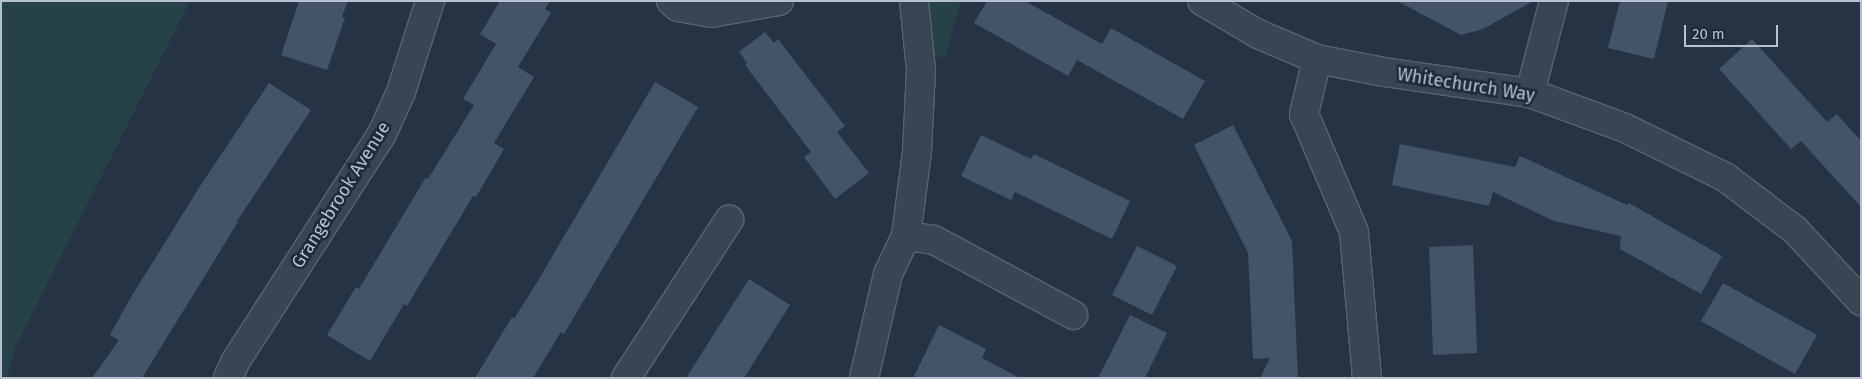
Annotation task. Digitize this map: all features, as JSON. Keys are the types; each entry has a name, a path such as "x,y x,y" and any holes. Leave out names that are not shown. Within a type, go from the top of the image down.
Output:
{"street":[{"name":"Grangebrook Avenue","path":"228,378 235,362 382,134 401,92 430,1"},
{"path":"671,1 678,7 711,13 779,1"},
{"path":"864,378 888,274 906,236 917,152 920,70 914,1 909,1"},
{"name":"Whitechurch Way","path":"1202,1 1258,34 1317,60 1384,72 1530,93 1626,128 1725,177 1795,230 1861,301"},
{"path":"1530,93 1554,1"},
{"path":"1317,60 1304,114 1354,232 1367,378"},
{"path":"626,378 729,220"},
{"path":"906,236 934,240 1073,315"}],"green space":[{"path":"1,1 190,1 15,348 7,378 1,378"},
{"path":"929,1 961,1 945,58 932,55"}],"building":[{"path":"299,1 348,1 342,17 345,18 327,70 281,55"},
{"path":"500,1 550,1 545,9 551,13 518,67 534,77 494,143 504,149 476,197 473,196 407,306 404,304 370,361 327,335 356,287 359,289 426,177 428,179 474,105 463,99 496,44 480,34"},
{"path":"987,1 1025,1 1102,44 1111,28 1205,81 1183,119 1077,60 1068,76 974,23"},
{"path":"1397,1 1533,1 1483,29 1461,35"},
{"path":"1620,1 1668,1 1654,59 1608,48"},
{"path":"765,32 774,43 778,39 845,126 837,132 869,173 835,199 804,157 811,152 745,65 747,63 739,52"},
{"path":"1752,39 1827,122 1837,114 1861,141 1861,207 1801,141 1791,149 1719,69"},
{"path":"655,82 698,107 564,334 561,332 533,378 475,378 512,317 514,319 536,284"},
{"path":"269,83 311,110 237,221 142,378 92,378 119,340 110,335 128,302 202,183"},
{"path":"1233,125 1292,241 1298,378 1260,378 1270,358 1253,359 1248,253 1194,145"},
{"path":"981,135 1031,159 1034,154 1130,201 1112,239 1015,192 1011,200 961,176"},
{"path":"1400,144 1515,167 1520,156 1627,205 1629,203 1722,256 1701,294 1620,249 1621,236 1554,221 1493,192 1489,206 1392,185"},
{"path":"1473,245 1477,353 1433,355 1429,247"},
{"path":"1137,246 1177,266 1152,315 1112,295"},
{"path":"749,279 790,305 744,378 686,378"},
{"path":"1723,283 1817,335 1795,374 1701,321"},
{"path":"1130,315 1167,333 1145,378 1098,378"},
{"path":"939,325 986,349 982,358 1020,378 913,378"}]}
